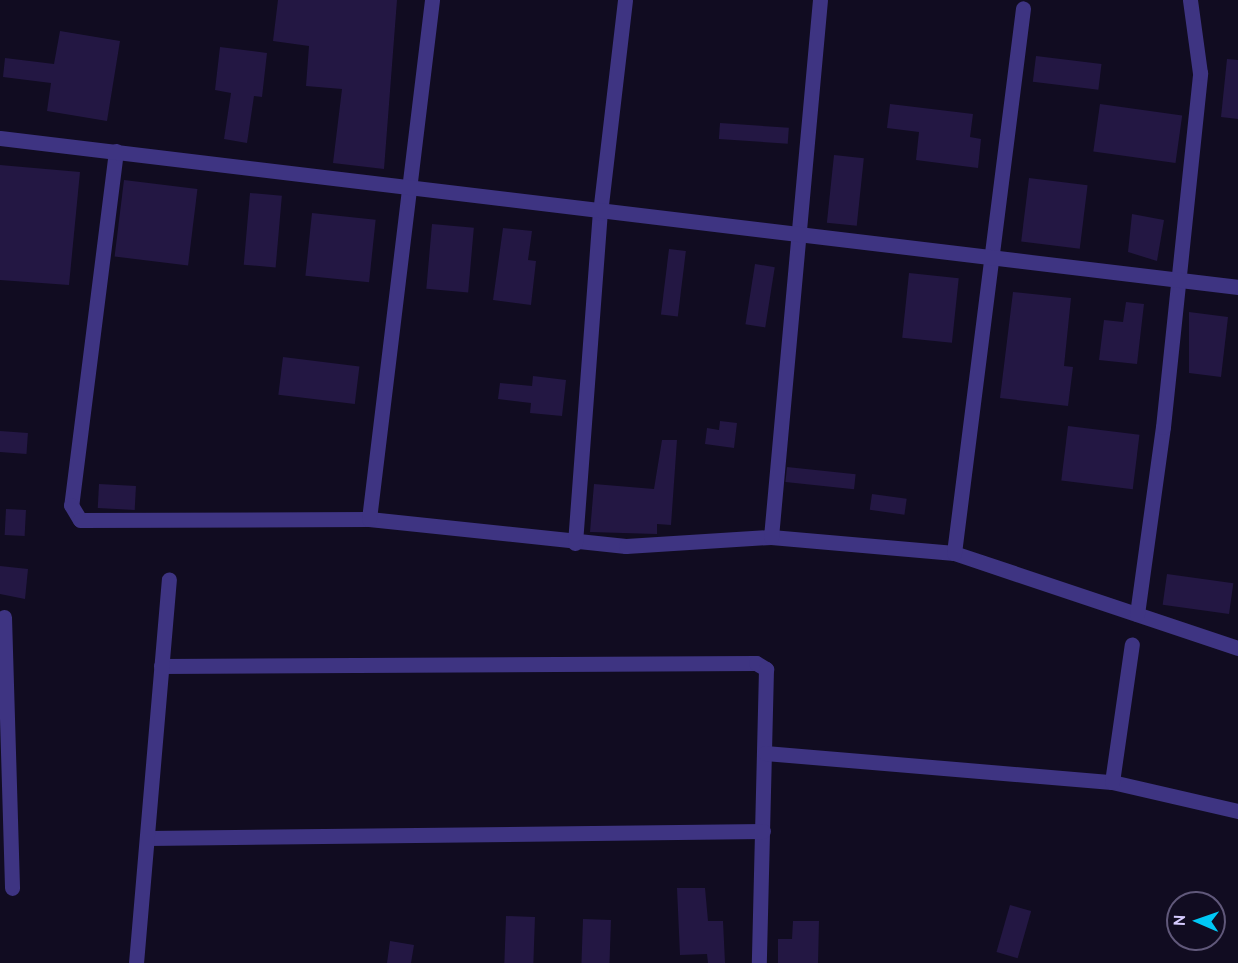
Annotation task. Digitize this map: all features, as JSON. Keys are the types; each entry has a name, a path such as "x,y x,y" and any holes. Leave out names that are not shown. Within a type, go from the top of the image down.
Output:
{"street":[{"path":"369,519 432,0"},
{"path":"574,543 600,213 625,0"},
{"path":"771,537 796,234 820,0"},
{"path":"1137,614 1179,279 1200,74 1190,0"},
{"path":"954,553 994,258 1023,8"},
{"path":"0,138 600,213 1238,287"},
{"path":"116,151 71,505 76,517 369,519 574,543 626,546 771,537 954,553 1238,648"},
{"path":"136,963 169,579"},
{"path":"4,617 5,841 12,888"},
{"path":"1112,782 1132,644"},
{"path":"161,666 756,663 766,669 759,963"},
{"path":"765,753 1112,782 1238,811"},
{"path":"147,838 763,831"}],"building":[{"path":"278,0 397,0 384,169 333,163 342,89 306,86 309,46 273,41"},
{"path":"60,31 120,41 107,121 47,111 51,83 3,77 5,58 54,64"},
{"path":"220,47 267,53 262,97 254,96 247,143 224,139 231,93 215,90"},
{"path":"1036,56 1102,64 1098,90 1033,82"},
{"path":"1227,59 1238,60 1238,119 1221,117"},
{"path":"890,104 973,114 970,137 981,139 978,168 916,160 919,132 887,128"},
{"path":"1100,104 1182,116 1176,163 1093,152"},
{"path":"720,123 789,128 788,144 719,139"},
{"path":"834,155 864,158 857,226 827,223"},
{"path":"0,165 80,172 69,285 0,280"},
{"path":"1029,178 1088,185 1080,249 1021,242"},
{"path":"124,180 197,189 188,265 115,256"},
{"path":"250,193 282,196 276,268 244,265"},
{"path":"312,213 376,220 369,282 305,276"},
{"path":"1132,214 1164,220 1157,261 1128,252"},
{"path":"432,224 474,228 468,292 426,289"},
{"path":"503,228 532,231 528,260 536,261 531,305 493,300"},
{"path":"669,249 686,251 678,317 661,315"},
{"path":"755,264 775,267 765,327 745,324"},
{"path":"909,273 959,278 952,343 902,338"},
{"path":"1013,292 1071,298 1064,366 1073,367 1068,406 1000,398"},
{"path":"1126,302 1144,304 1137,364 1099,360 1104,320 1123,322"},
{"path":"1189,312 1228,317 1221,377 1189,373"},
{"path":"283,357 359,366 355,404 278,395"},
{"path":"533,376 566,380 562,416 530,413 531,403 498,399 500,383 532,386"},
{"path":"720,421 737,423 734,448 705,444 707,428 719,430"},
{"path":"1068,426 1139,435 1133,489 1061,481"},
{"path":"0,431 28,433 26,454 0,452"},
{"path":"662,440 677,440 671,525 657,524 657,534 590,532 594,484 654,489"},
{"path":"787,467 856,474 854,489 785,482"},
{"path":"99,484 136,486 135,510 98,508"},
{"path":"872,494 907,499 904,515 870,510"},
{"path":"6,509 26,510 25,536 5,535"},
{"path":"0,566 28,569 25,599 0,594"},
{"path":"1167,574 1233,583 1229,614 1163,605"},
{"path":"677,888 705,888 708,921 723,921 725,963 708,963 707,954 680,955"},
{"path":"1010,905 1031,911 1018,958 996,952"},
{"path":"506,916 535,917 533,963 504,963"},
{"path":"583,919 611,920 609,963 581,963"},
{"path":"793,921 819,921 818,963 778,963 778,939 792,939"},
{"path":"390,941 414,945 411,963 387,963"}]}
